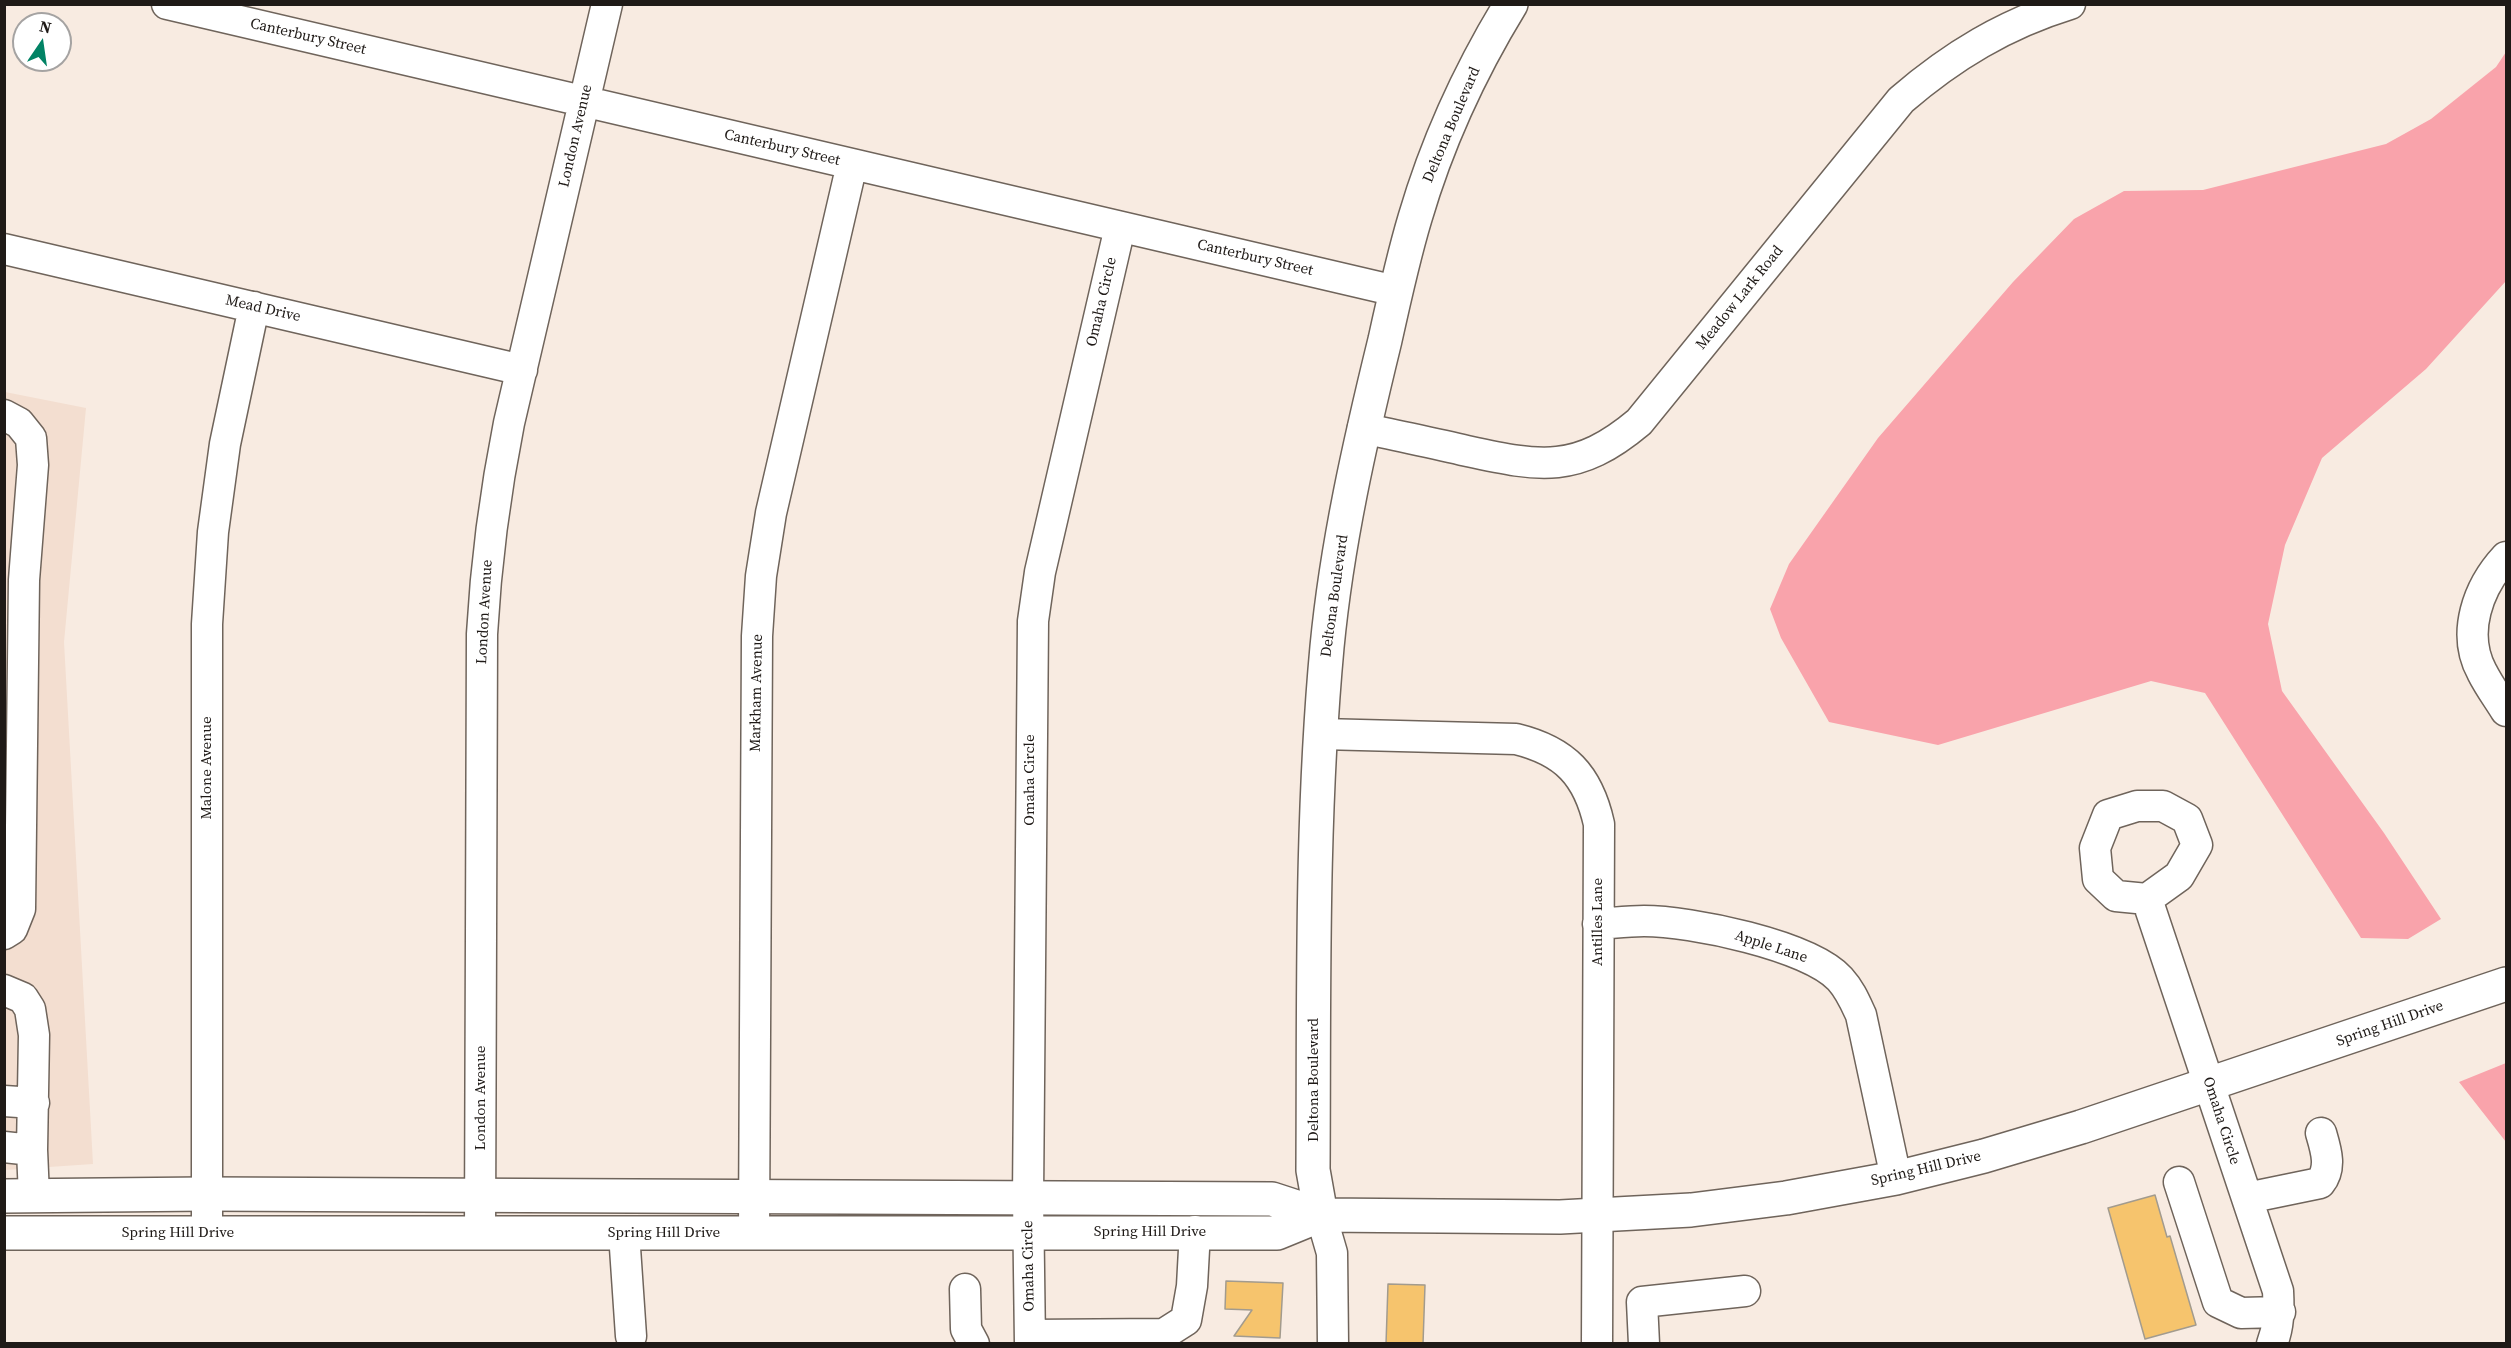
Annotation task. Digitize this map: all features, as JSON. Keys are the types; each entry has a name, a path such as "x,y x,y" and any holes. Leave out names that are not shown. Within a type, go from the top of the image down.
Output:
{"main road":[{"name":"Deltona Boulevard","path":"1321,1215 1314,1170 1314,845 1328,645 1339,557 1363,429 1415,218 1436,154 1463,92 1511,4"},
{"name":"Spring Hill Drive","path":"19,1196 481,1194 1272,1199 1321,1215 1597,1216 1691,1210 1786,1198 1896,1178 2017,1147 2506,984"},
{"name":"Spring Hill Drive","path":"4,1233 1276,1233 1321,1215"}],"street":[{"name":"Canterbury Street","path":"167,4 1396,291"},
{"name":"London Avenue","path":"480,1233 482,634 487,560 498,479 607,4"},
{"name":"Meadow Lark Road","path":"1363,429 1523,463 1565,462 1592,454 1617,440 1639,422 1901,100 1930,74 1962,52 1999,31 2038,14 2070,4"},
{"name":"Markham Avenue","path":"754,1232 757,636 761,576 771,513 852,164"},
{"name":"Omaha Circle","path":"1030,1339 1028,1197 1033,621 1040,572 1120,227"},
{"name":"Mead Drive","path":"4,249 522,369"},
{"name":"Malone Avenue","path":"207,1233 207,624 213,532 225,444 254,307"},
{"path":"4,415 19,423 31,438 33,465 14,583 14,745 20,909 12,929 4,934"},
{"path":"2506,558 2494,570 2483,588 2476,608 2473,629 2475,650 2481,670 2506,711"},
{"name":"Antilles Lane","path":"1321,734 1516,739 1537,744 1559,755 1585,784 1599,824 1597,1344"},
{"name":"Omaha Circle","path":"2147,899 2277,1291 2276,1335"},
{"name":"Apple Lane","path":"1598,924 1645,921 1687,925 1736,935 1804,956 1823,965 1839,979 1852,996 1861,1015 1896,1178"},
{"path":"6,990 24,998 30,1009 34,1035 34,1103 18,1149 19,1196"},
{"path":"4,1101 34,1103"},
{"path":"2247,1198 2320,1183 2327,1169 2326,1149 2321,1133"},
{"path":"2179,1182 2218,1302 2241,1313 2276,1335"},
{"path":"1321,1215 1332,1253 1333,1344"},
{"path":"1030,1339 1164,1334 1186,1320 1192,1286 1195,1232"},
{"path":"624,1233 631,1336"},
{"path":"965,1289 966,1329 974,1344"},
{"path":"1644,1344 1642,1302 1745,1291"}],"shaded area":[{"path":"2506,52 2506,281 2426,369 2322,458 2285,545 2268,624 2282,691 2384,833 2441,919 2408,939 2361,938 2205,693 2151,681 1938,745 1829,722 1781,638 1770,609 1789,564 1878,438 2013,282 2074,219 2124,191 2203,190 2386,144 2431,119 2496,67"},
{"path":"5,392 86,408 64,642 93,1164 5,1170"},
{"path":"2506,1063 2506,1142 2459,1082"}],"building":[{"path":"2155,1195 2167,1237 2170,1236 2196,1325 2145,1339 2108,1208"},
{"path":"1226,1281 1283,1283 1280,1338 1234,1336 1252,1310 1225,1309"},
{"path":"1388,1284 1425,1285 1423,1344 1386,1344"}]}
